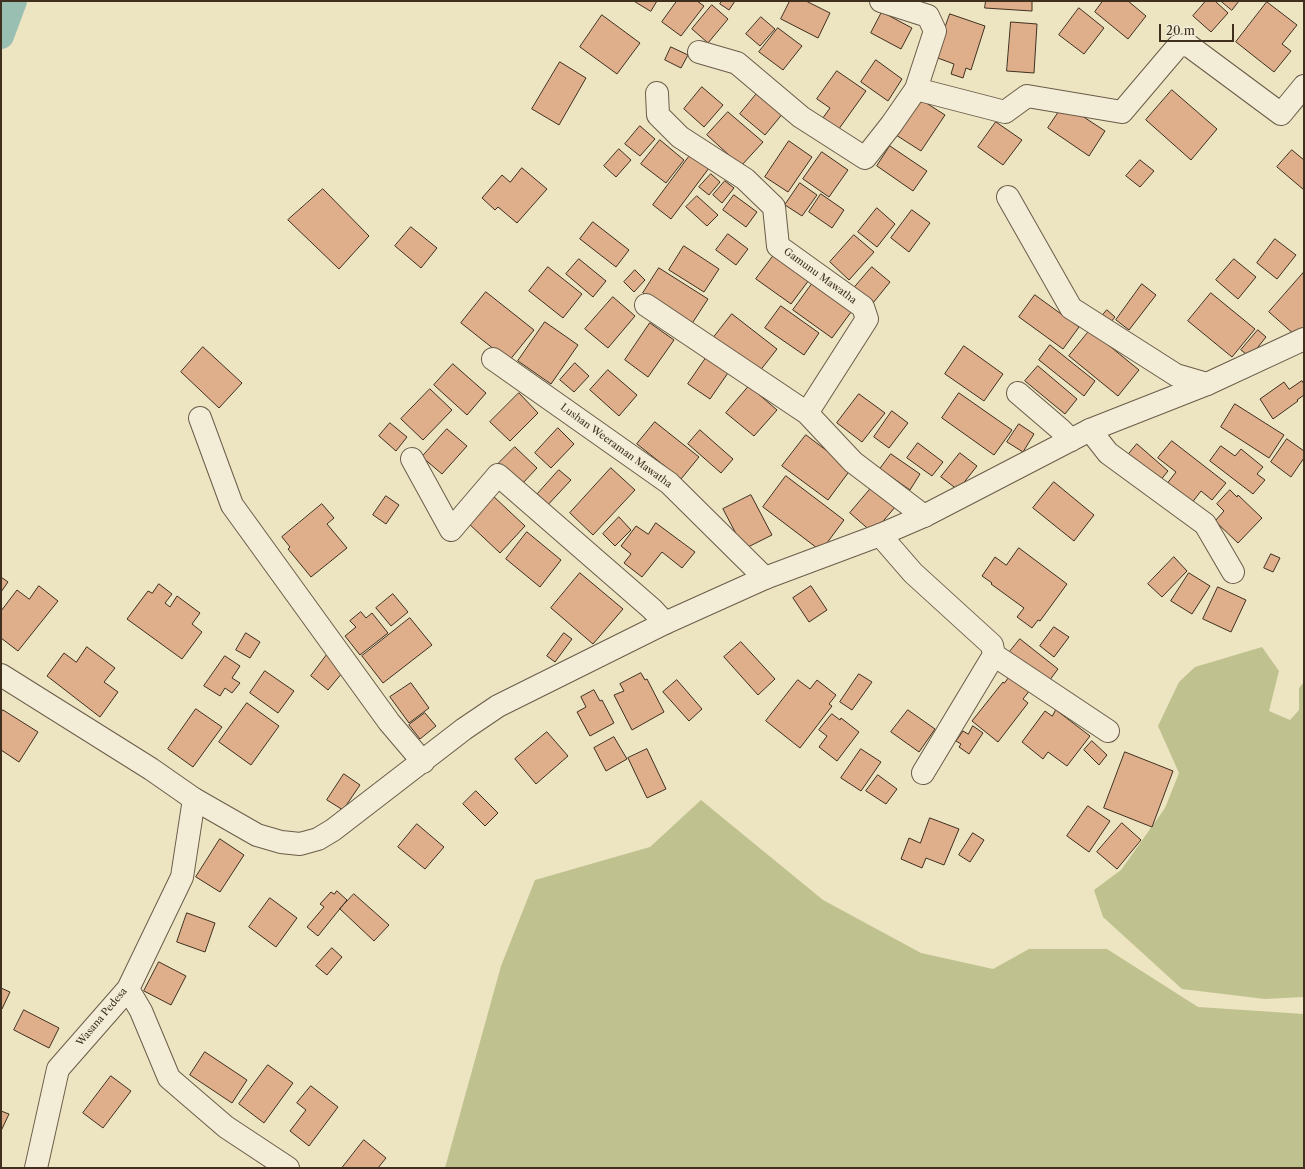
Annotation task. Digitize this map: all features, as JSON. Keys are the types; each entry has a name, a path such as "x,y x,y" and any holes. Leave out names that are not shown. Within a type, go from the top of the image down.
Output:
{"street":[{"path":"699,52 737,62 801,117 865,158 891,125 916,89 935,31 928,16 881,1"},
{"path":"916,89 1005,112 1027,96 1122,112 1178,46 1188,45 1281,114 1304,86"},
{"name":"Gamunu Mawatha","path":"657,93 658,115 680,137 745,179 774,207 778,246 863,307 866,319 807,413"},
{"path":"1008,197 1071,308 1176,375 1207,384"},
{"path":"646,305 807,413 853,462 924,516"},
{"path":"1,675 151,769 194,798 257,835 281,842 300,844 318,839 333,830 464,729 498,706 665,623 764,578 880,535 924,516 1080,435 1207,384 1304,339"},
{"name":"Lushan Weeraman Mawatha","path":"493,359 669,483 764,578"},
{"path":"1018,393 1060,429 1080,435 1108,453 1205,524 1233,572"},
{"path":"200,418 232,506 389,722 423,762"},
{"path":"412,459 452,530 498,475 652,609 665,623"},
{"path":"880,535 913,573 992,645 994,655 923,773"},
{"path":"994,655 1108,731"},
{"name":"Wasana Pedesa","path":"36,1168 58,1069 128,989 182,877 194,798"},
{"path":"128,989 141,1011 169,1078 226,1127 288,1168"}],"green space":[{"path":"1262,647 1279,671 1269,711 1290,720 1299,710 1299,688 1304,682 1304,997 1265,999 1182,989 1103,917 1094,890 1121,870 1165,808 1179,773 1158,726 1179,682 1195,667"},
{"path":"701,800 823,900 921,953 993,969 1029,949 1107,949 1198,1007 1304,1014 1304,1168 445,1168 501,966 535,880 650,847"}],"building":[{"path":"634,1 657,1 651,11"},
{"path":"677,1 697,1 704,6 681,36 662,22"},
{"path":"722,1 735,1 729,10 720,4"},
{"path":"790,1 806,1 830,13 818,38 781,19"},
{"path":"986,1 1032,1 1032,11 985,8"},
{"path":"1103,1 1128,1 1146,16 1128,39 1095,12"},
{"path":"1206,1 1215,1 1228,13 1211,32 1193,16"},
{"path":"1221,1 1239,1 1232,10"},
{"path":"1267,2 1297,25 1282,44 1291,51 1274,72 1236,42"},
{"path":"712,5 728,19 708,43 692,29"},
{"path":"1079,8 1104,28 1084,54 1059,35"},
{"path":"882,12 912,28 901,49 871,33"},
{"path":"950,14 985,26 971,70 966,68 963,78 951,74 954,64 935,57"},
{"path":"602,15 640,43 617,74 580,47"},
{"path":"761,17 775,29 760,46 746,34"},
{"path":"1011,22 1037,24 1034,73 1007,71"},
{"path":"778,28 802,46 783,70 759,52"},
{"path":"671,47 688,55 681,68 665,60"},
{"path":"876,60 902,79 888,101 861,82"},
{"path":"560,62 586,78 559,125 532,109"},
{"path":"837,71 866,91 836,133 820,122 830,108 817,99"},
{"path":"702,87 723,105 704,127 684,109"},
{"path":"1172,90 1217,129 1191,160 1146,120"},
{"path":"759,91 784,112 765,135 740,114"},
{"path":"920,99 945,115 921,151 896,135"},
{"path":"1064,104 1105,131 1089,156 1048,128"},
{"path":"728,112 763,142 741,166 707,135"},
{"path":"996,122 1022,140 1003,165 978,147"},
{"path":"640,126 655,139 640,156 625,144"},
{"path":"660,140 684,160 666,183 641,164"},
{"path":"789,141 812,157 788,192 765,177"},
{"path":"890,146 927,171 913,191 877,166"},
{"path":"619,149 631,160 616,177 604,166"},
{"path":"694,150 712,164 671,219 653,205"},
{"path":"1292,150 1304,160 1304,190 1277,167"},
{"path":"822,152 848,170 829,197 803,179"},
{"path":"1140,160 1154,171 1140,187 1126,176"},
{"path":"522,168 547,189 517,223 498,207 495,210 482,198 502,175 510,182"},
{"path":"711,174 720,182 709,195 699,187"},
{"path":"725,181 734,188 722,203 713,195"},
{"path":"800,183 817,195 802,216 785,205"},
{"path":"323,189 369,236 339,269 288,220"},
{"path":"821,194 844,210 832,228 809,212"},
{"path":"734,195 757,212 746,227 723,210"},
{"path":"697,196 718,215 707,226 686,207"},
{"path":"877,208 895,224 877,247 858,232"},
{"path":"912,210 930,223 909,252 891,238"},
{"path":"593,222 629,250 616,267 580,239"},
{"path":"411,227 437,248 421,268 395,246"},
{"path":"728,234 748,249 736,265 716,250"},
{"path":"854,235 874,252 849,280 830,262"},
{"path":"1275,239 1296,255 1277,279 1257,263"},
{"path":"684,246 719,269 704,292 669,270"},
{"path":"774,255 809,280 791,304 756,279"},
{"path":"579,259 606,281 593,297 566,274"},
{"path":"1234,259 1256,277 1238,299 1216,280"},
{"path":"548,267 582,294 563,318 529,291"},
{"path":"872,267 890,282 873,303 854,288"},
{"path":"659,268 708,299 691,325 643,293"},
{"path":"635,270 645,280 634,292 624,282"},
{"path":"1304,272 1304,327 1296,336 1269,312"},
{"path":"812,284 851,312 832,338 793,310"},
{"path":"1142,284 1156,295 1129,330 1116,320"},
{"path":"486,292 534,330 509,361 461,323"},
{"path":"1211,293 1255,329 1232,357 1188,321"},
{"path":"1035,295 1079,327 1063,349 1019,317"},
{"path":"613,297 635,316 608,348 585,329"},
{"path":"781,306 819,333 804,355 765,328"},
{"path":"1107,310 1115,317 1105,329 1097,322"},
{"path":"732,314 777,349 759,372 714,337"},
{"path":"545,322 578,345 551,384 518,361"},
{"path":"650,323 674,340 648,377 625,360"},
{"path":"1090,330 1139,370 1118,396 1069,356"},
{"path":"1258,330 1266,337 1250,357 1241,350"},
{"path":"1050,345 1095,381 1084,396 1039,360"},
{"path":"964,346 1003,374 984,401 945,374"},
{"path":"203,347 242,383 219,408 181,372"},
{"path":"708,355 730,370 710,399 688,384"},
{"path":"575,363 589,376 574,392 560,380"},
{"path":"453,364 486,393 467,415 434,385"},
{"path":"1038,366 1077,399 1065,414 1025,381"},
{"path":"608,370 637,395 619,416 590,390"},
{"path":"1302,381 1304,384 1304,395 1273,419 1260,399 1284,382 1289,389"},
{"path":"749,386 777,410 754,436 726,413"},
{"path":"430,389 452,410 423,440 401,419"},
{"path":"519,393 538,413 510,441 490,422"},
{"path":"959,393 1012,430 994,455 942,418"},
{"path":"859,394 885,413 862,442 837,423"},
{"path":"1235,404 1284,435 1269,458 1221,427"},
{"path":"892,411 908,423 889,448 874,437"},
{"path":"655,422 699,457 681,479 637,444"},
{"path":"390,423 407,437 396,451 379,436"},
{"path":"1019,424 1034,434 1023,452 1007,442"},
{"path":"558,428 574,444 551,468 535,453"},
{"path":"447,429 467,446 442,474 422,457"},
{"path":"700,430 733,459 721,473 688,444"},
{"path":"806,435 851,469 828,500 782,466"},
{"path":"1287,439 1304,451 1304,458 1291,477 1271,462"},
{"path":"1172,441 1226,483 1212,500 1201,491 1191,504 1166,485 1176,472 1158,458"},
{"path":"918,443 943,462 932,476 907,458"},
{"path":"1137,444 1168,471 1159,482 1128,455"},
{"path":"1221,446 1235,456 1241,449 1263,467 1257,474 1265,480 1253,494 1210,461"},
{"path":"515,447 537,468 522,484 499,463"},
{"path":"960,453 977,466 958,490 941,477"},
{"path":"891,454 920,474 910,490 880,469"},
{"path":"611,468 635,490 593,535 570,513"},
{"path":"559,470 571,480 544,509 533,499"},
{"path":"786,476 844,520 821,551 763,507"},
{"path":"1054,482 1094,515 1074,541 1033,508"},
{"path":"872,487 896,506 873,533 850,513"},
{"path":"1230,490 1237,497 1238,495 1262,518 1238,543 1215,521 1224,511 1217,504"},
{"path":"492,495 525,526 500,553 467,522"},
{"path":"751,495 772,535 744,549 723,509"},
{"path":"386,496 399,505 386,524 373,515"},
{"path":"322,504 334,518 327,524 347,548 311,577 288,549 290,547 282,537"},
{"path":"619,517 631,530 615,546 603,534"},
{"path":"656,523 695,552 682,568 662,552 642,577 624,563 631,554 621,546 636,526 648,534"},
{"path":"527,532 561,560 540,587 506,559"},
{"path":"1019,548 1067,584 1040,621 1038,620 1032,628 1017,617 1024,608 982,576 995,557 1006,565"},
{"path":"1271,554 1280,558 1273,572 1264,568"},
{"path":"1174,557 1187,571 1162,597 1148,584"},
{"path":"580,573 623,609 593,644 551,608"},
{"path":"1189,573 1210,586 1192,614 1171,601"},
{"path":"1,577 8,582 1,592"},
{"path":"159,584 172,594 165,603 170,607 177,596 200,613 192,624 202,632 182,659 127,619 148,591 152,593"},
{"path":"39,586 58,601 18,651 1,638 1,611 17,590 29,599"},
{"path":"811,586 827,610 809,622 793,598"},
{"path":"1218,587 1246,600 1231,632 1203,619"},
{"path":"393,594 408,612 391,626 376,608"},
{"path":"361,612 366,618 372,613 388,633 360,655 345,636 356,627 350,621"},
{"path":"410,618 432,645 383,683 362,656"},
{"path":"1054,627 1069,637 1054,657 1040,646"},
{"path":"246,633 260,642 250,658 236,650"},
{"path":"564,633 572,639 555,662 547,656"},
{"path":"1020,639 1058,669 1046,685 1008,654"},
{"path":"741,642 775,679 758,695 724,657"},
{"path":"87,647 115,668 104,682 118,692 100,717 47,676 64,653 76,662"},
{"path":"329,652 347,667 328,690 311,676"},
{"path":"225,656 240,666 232,678 240,683 232,693 225,688 220,696 204,686"},
{"path":"265,671 294,691 278,713 250,693"},
{"path":"641,673 645,680 647,679 664,712 632,730 614,695 624,691 620,684"},
{"path":"859,674 872,682 852,710 840,702"},
{"path":"1011,675 1030,690 1023,699 1028,703 998,742 972,721 1003,682 1004,683"},
{"path":"677,680 702,709 689,721 663,692"},
{"path":"798,680 810,689 817,680 836,695 829,704 832,706 800,748 766,721"},
{"path":"411,683 429,708 409,723 390,697"},
{"path":"594,690 600,701 602,700 614,723 590,736 577,712 586,707 581,697"},
{"path":"247,703 279,726 251,765 219,742"},
{"path":"196,709 222,727 193,767 168,749"},
{"path":"3,710 38,732 19,762 1,750 1,713"},
{"path":"908,710 935,729 919,752 891,732"},
{"path":"1056,710 1090,736 1067,766 1048,752 1043,759 1022,742 1045,711 1052,716"},
{"path":"425,713 436,726 420,739 409,725"},
{"path":"832,714 840,720 841,718 859,732 837,761 819,747 827,736 819,730"},
{"path":"973,726 983,733 969,754 959,747 961,744 956,741 963,731 968,734"},
{"path":"547,732 568,756 536,784 515,759"},
{"path":"614,737 627,759 606,771 594,748"},
{"path":"1092,741 1107,755 1099,765 1084,750"},
{"path":"647,749 666,789 647,798 628,758"},
{"path":"861,749 881,762 861,791 841,778"},
{"path":"1125,752 1173,771 1152,827 1104,808"},
{"path":"344,774 360,785 343,810 327,800"},
{"path":"878,775 897,789 886,804 866,791"},
{"path":"476,791 498,813 485,826 463,804"},
{"path":"1088,806 1110,821 1089,852 1067,836"},
{"path":"930,818 959,829 944,865 926,858 922,868 901,859 909,838 920,843"},
{"path":"1122,823 1141,840 1117,869 1097,852"},
{"path":"417,824 444,847 425,869 398,847"},
{"path":"973,833 984,840 970,862 959,855"},
{"path":"220,839 244,855 220,892 196,877"},
{"path":"337,891 347,900 318,936 307,927 324,907 320,904 331,892 334,894"},
{"path":"354,894 389,925 374,941 340,909"},
{"path":"270,898 297,918 276,947 249,927"},
{"path":"187,913 215,923 205,952 177,942"},
{"path":"332,948 342,957 327,975 316,966"},
{"path":"159,962 186,976 171,1005 144,991"},
{"path":"1,988 10,992 2,1009 1,1008"},
{"path":"24,1010 59,1028 49,1048 14,1030"},
{"path":"205,1052 247,1080 232,1103 190,1075"},
{"path":"268,1065 293,1083 264,1123 239,1104"},
{"path":"111,1076 131,1091 103,1128 83,1113"},
{"path":"311,1086 338,1107 309,1146 290,1131 306,1110 297,1103"},
{"path":"1,1111 9,1114 1,1131"},
{"path":"364,1140 386,1158 378,1168 342,1168"}],"waterway":[{"path":"1,36 14,1"}]}
